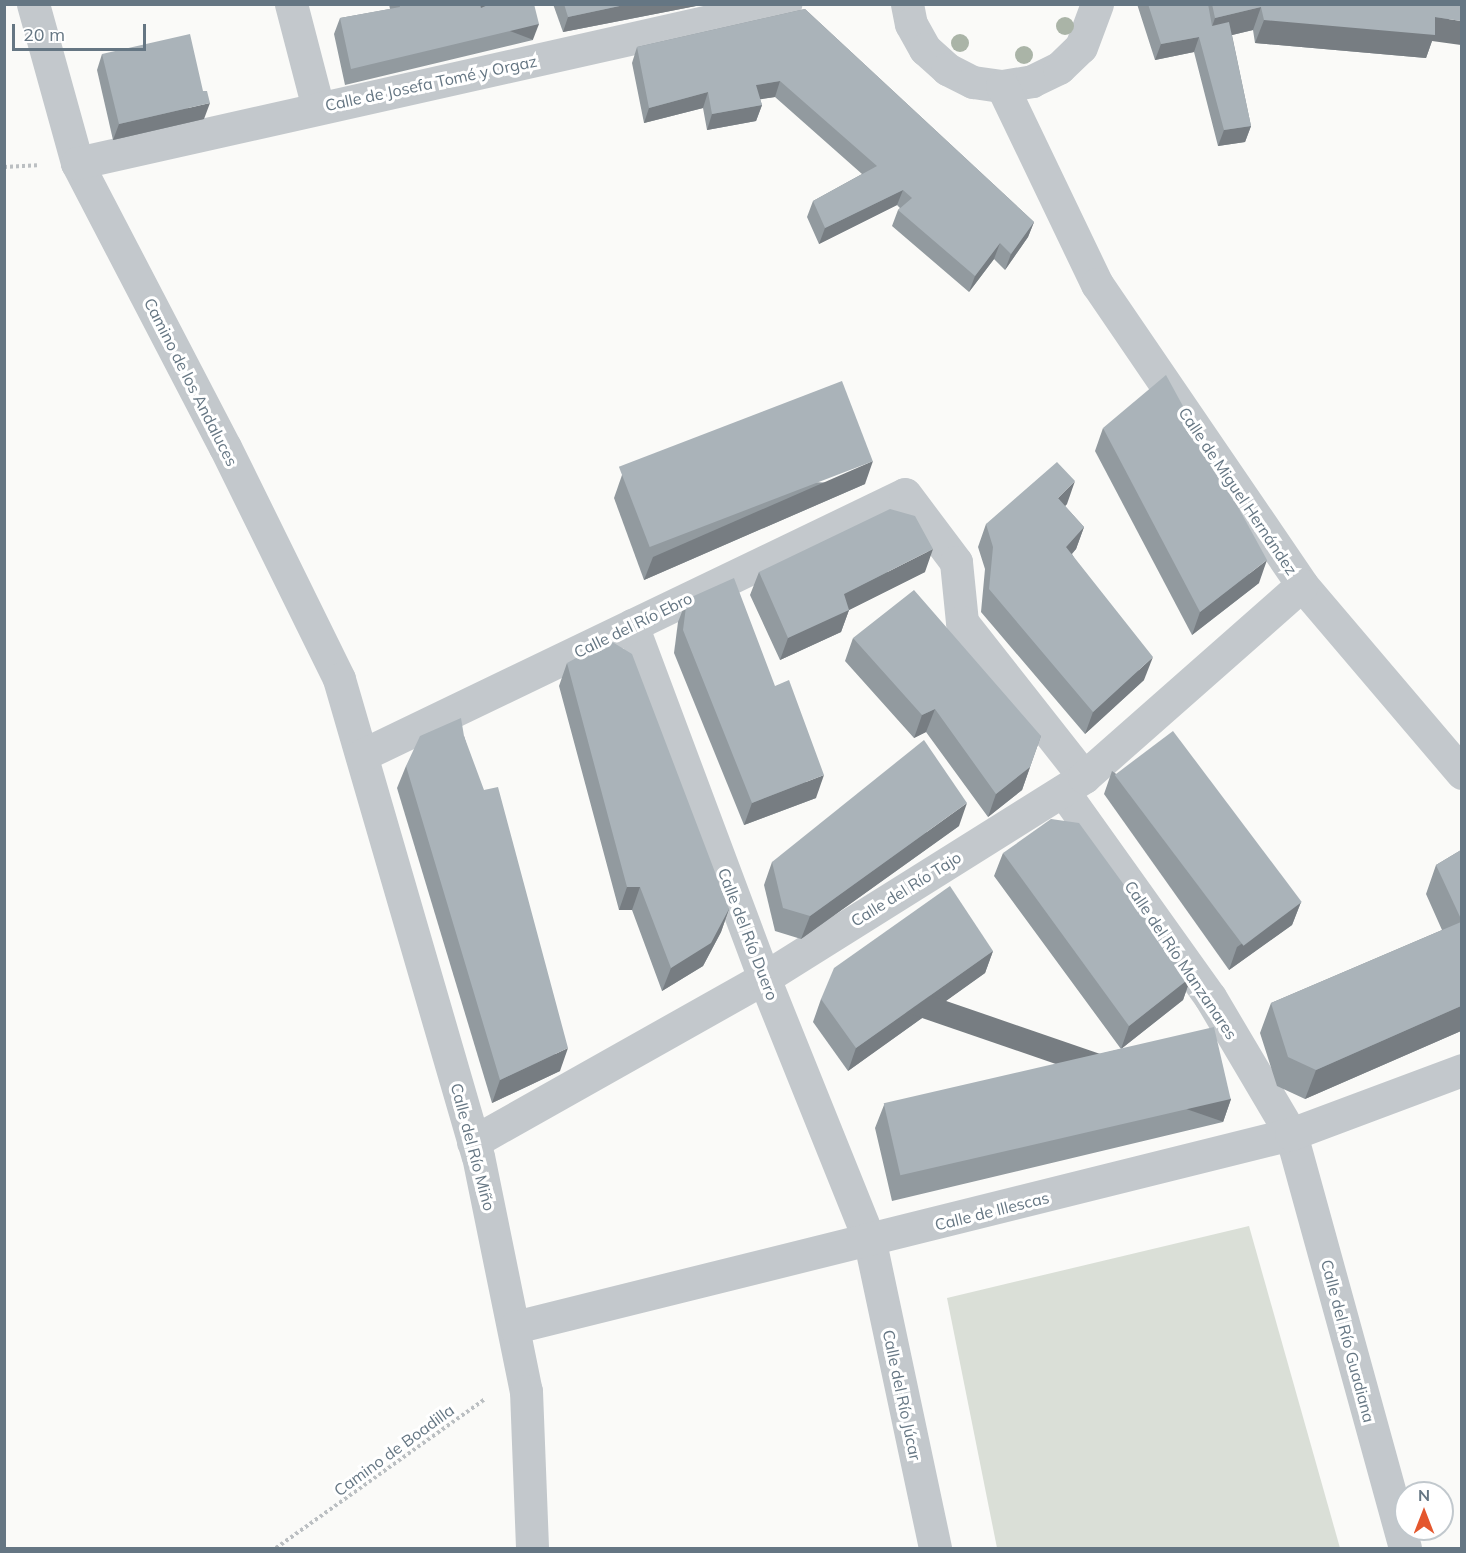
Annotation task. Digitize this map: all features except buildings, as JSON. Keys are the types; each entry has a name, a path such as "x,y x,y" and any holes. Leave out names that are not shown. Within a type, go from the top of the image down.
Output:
{"street":[{"name":"Camino de los Andaluces","path":"33,4 77,163 225,447 339,679 362,755"},
{"path":"291,4 318,108"},
{"name":"Calle de Josefa Tomé y Orgaz","path":"77,163 725,11 785,4"},
{"path":"907,4 911,24 925,49 947,69 973,82 1002,86 1032,81 1059,68 1081,47 1097,4"},
{"name":"Calle de Miguel Hernández","path":"1002,86 1096,284 1302,585 1461,773"},
{"name":"Calle del Río Ebro","path":"362,755 905,494"},
{"name":"Calle del Río Manzanares","path":"905,494 956,562 962,622 1073,784 1210,997 1291,1134"},
{"name":"Calle del Río Tajo","path":"473,1142 764,978 1073,784 1302,585"},
{"name":"Calle del Río Duero","path":"632,625 764,978 870,1242"},
{"name":"Calle del Río Miño","path":"362,755 473,1142 515,1327 522,1365 532,1548"},
{"name":"Calle de Illescas","path":"515,1327 870,1242 1291,1134 1461,1070"},
{"name":"Calle del Río Guadiana","path":"1291,1134 1405,1548"},
{"name":"Calle del Río Júcar","path":"870,1242 935,1548"}],"path":[{"name":"Camino de Boadilla","path":"276,1548 406,1459 490,1395 522,1365"}],"shaded area":[{"path":"1249,1226 1340,1548 997,1548 947,1298"}]}
